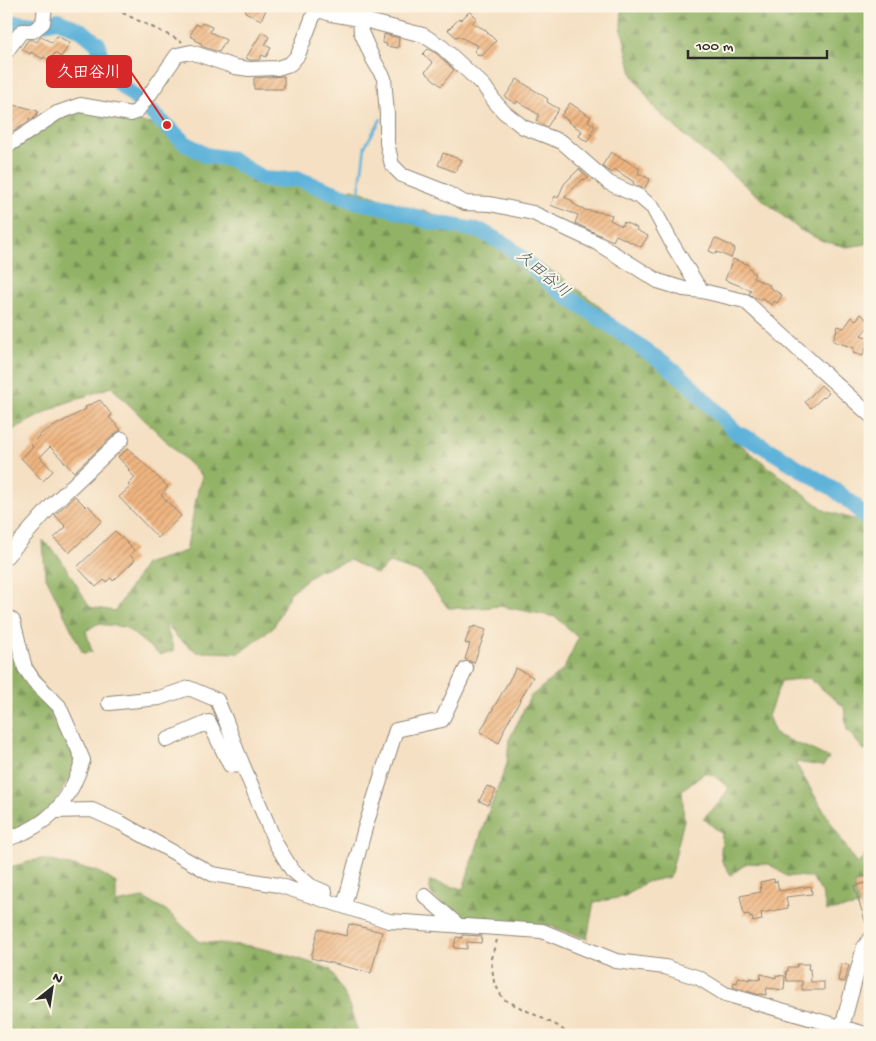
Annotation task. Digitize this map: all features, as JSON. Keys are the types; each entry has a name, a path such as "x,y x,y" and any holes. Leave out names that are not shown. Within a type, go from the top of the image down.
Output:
{"street":[{"path":"6,52 22,31 33,30 43,23 45,6"},
{"path":"6,147 57,113 80,105 131,114 137,111 177,55 191,52 235,67 249,69 277,68 290,64 298,55 316,7 331,14 360,19 422,35 442,47 484,86 504,112 523,127 562,142 609,183 640,197 653,208 674,247 702,291"},
{"path":"360,19 361,32 384,78 387,143 392,165 402,175 443,191 465,203 490,204 533,213 597,243 658,281 684,289 702,291 745,301 870,415"},
{"path":"6,557 53,504 122,440"},
{"path":"6,616 13,621 25,668 34,681 59,706 83,760 76,781 56,811 38,825 6,839"},
{"path":"344,903 364,828 396,730 442,720 466,669"},
{"path":"109,703 159,698 189,688 217,700 276,844 292,870 311,886 344,903 389,922 542,931 616,961 665,967 698,978 725,994 869,1035"},
{"path":"167,740 209,722 230,764 243,766"},
{"path":"56,811 92,810 121,823 212,874 278,885 344,903"},
{"path":"425,896 459,926"},
{"path":"842,1027 864,948 870,939"}],"path":[{"path":"108,6 181,41 186,53"},
{"path":"501,928 491,958 494,982 503,999 560,1027 568,1035"}],"green space":[{"path":"622,6 870,6 870,241 866,244 847,247 823,241 800,230 656,110 632,74 621,26"},
{"path":"70,110 88,110 163,127 179,136 198,153 232,163 265,183 290,181 314,187 353,189 407,208 428,212 521,254 560,276 594,302 647,349 738,443 826,511 870,524 870,751 864,750 847,730 844,707 809,678 781,681 768,716 776,735 829,758 823,766 795,762 857,865 870,849 870,882 855,883 859,906 827,911 822,893 812,877 786,876 769,864 747,863 731,875 722,861 722,834 703,818 720,802 729,788 713,775 704,773 682,790 684,820 670,877 646,882 624,897 594,902 587,939 547,925 459,920 431,894 429,881 463,889 487,816 507,764 509,740 530,697 564,669 578,638 556,617 500,606 448,608 421,573 389,563 377,574 350,560 317,571 290,593 273,628 239,653 197,652 177,637 164,621 174,650 160,655 125,627 97,624 86,631 92,652 83,653 45,575 43,540 60,558 90,607 115,611 145,564 186,551 202,476 111,387 60,405 14,429 6,438 6,146"},
{"path":"6,625 58,712 74,748 75,768 48,812 21,829 6,831"},
{"path":"40,859 97,871 116,883 116,903 143,898 166,910 200,942 250,946 278,952 330,969 347,1000 359,1035 6,1035 6,868"}],"building":[{"path":"248,6 268,6 261,20 245,12"},
{"path":"470,11 477,18 472,23 486,30 496,41 482,56 479,56 474,51 478,46 458,36 456,37 448,30"},
{"path":"202,23 212,27 210,32 226,40 219,52 201,46 202,44 190,36 196,24 200,26"},
{"path":"262,32 269,37 265,45 271,48 266,57 262,55 259,60 246,58"},
{"path":"384,34 399,38 398,48 386,46 387,44 383,43"},
{"path":"41,36 52,43 57,36 70,43 61,57 55,53 50,61 22,49 28,40 37,42"},
{"path":"428,49 437,54 454,70 441,86 425,72 433,63 423,54"},
{"path":"284,76 284,89 254,89 254,78"},
{"path":"517,79 548,99 547,102 559,109 547,127 536,120 539,115 517,101 516,104 505,97"},
{"path":"570,103 591,117 588,121 595,126 587,142 579,136 582,131 561,116"},
{"path":"6,104 38,111 33,119 29,118 29,121 14,131 6,129"},
{"path":"611,152 640,169 638,173 650,179 644,189 633,184 634,182 614,169 612,173 602,166"},
{"path":"443,153 462,160 455,172 438,165"},
{"path":"579,169 589,178 583,179 564,197 585,210 612,215 610,220 622,226 624,222 637,228 636,230 648,236 641,247 616,235 613,241 606,238 575,223 578,215 551,205 555,196 558,198 564,184"},
{"path":"715,238 735,248 731,258 709,251"},
{"path":"733,259 747,264 755,274 753,278 770,285 769,287 782,295 777,303 774,301 772,305 761,298 761,300 749,294 751,290 725,280"},
{"path":"861,314 870,322 870,325 861,335 869,338 863,356 853,353 854,348 833,341 838,326 844,328 852,317 856,320"},
{"path":"821,385 829,393 811,408 805,402"},
{"path":"100,400 112,415 109,417 121,430 74,472 50,447 40,457 53,471 43,481 21,458 33,447 31,444 43,432"},
{"path":"128,448 168,487 161,495 181,516 158,538 119,497 130,487 128,485 135,478 118,457"},
{"path":"75,496 86,507 88,505 102,521 69,553 54,538 66,527 55,515"},
{"path":"115,531 134,550 130,555 135,560 113,581 111,578 106,582 104,580 96,587 77,567"},
{"path":"474,626 486,630 474,663 465,659 470,644 465,643 471,627 473,628"},
{"path":"516,668 533,677 503,731 499,743 480,732"},
{"path":"487,786 496,790 488,805 479,801"},
{"path":"774,879 774,882 777,881 779,891 811,886 812,894 786,897 788,908 761,913 762,920 753,922 749,914 744,915 740,896 761,892 760,882"},
{"path":"866,883 870,893 870,930 868,930 854,886"},
{"path":"349,924 382,932 371,973 311,958 318,929 346,936"},
{"path":"462,935 482,936 481,943 467,942 467,949 454,948 456,937 462,938"},
{"path":"797,964 809,964 808,969 810,969 811,982 824,982 824,990 802,990 802,981 787,981 786,971 788,971 788,967 797,967"},
{"path":"841,964 849,965 845,982 838,981"},
{"path":"761,974 776,978 776,975 785,976 784,990 767,988 766,995 760,995 733,987 734,982 737,983 738,977 760,980"}],"waterway":[{"path":"358,15 359,6"},
{"name":"久田谷川","path":"6,22 35,25 58,20 82,31 98,44 101,59 109,74 184,142 205,155 231,159 263,179 298,179 359,202 389,208 431,222 481,231 508,246 558,290 663,362 685,380 737,433 761,445 834,489 855,506 870,523"},
{"path":"359,202 365,146 381,119"}],"place":[{"name":"久田谷川","path":"167,125"}]}
